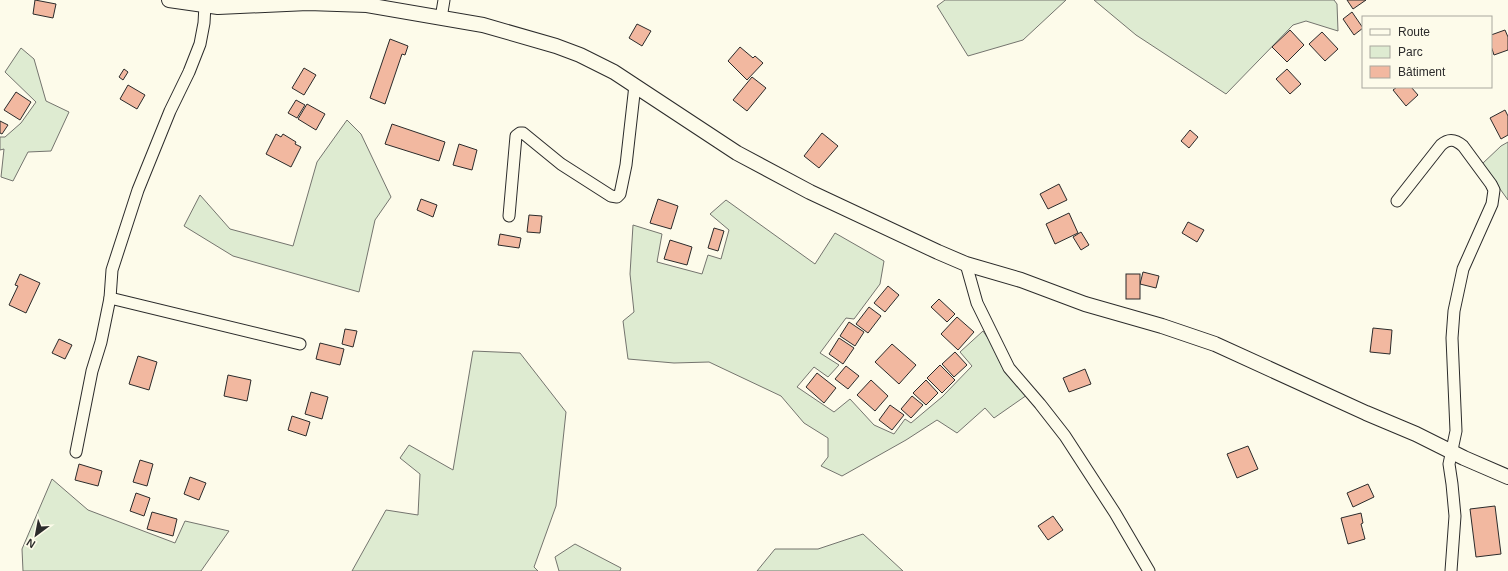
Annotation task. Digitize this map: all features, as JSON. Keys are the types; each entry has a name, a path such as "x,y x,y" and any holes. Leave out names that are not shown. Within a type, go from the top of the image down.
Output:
{"street":[{"path":"169,0 204,5 233,6 341,2 367,5 489,26 556,46 604,66 636,85 737,153 810,192 938,252 966,264 1021,280 1096,308 1162,326 1215,344 1508,477"},
{"path":"441,18 444,0"},
{"path":"76,452 92,371 101,342 110,298 112,270 138,190 170,111 189,72 200,44 204,23 204,5"},
{"path":"509,216 516,136 520,133 523,133 561,164 611,196 617,197 620,194 626,165 636,85"},
{"path":"1397,201 1441,145 1446,141 1452,140 1458,141 1463,146 1494,190 1492,204 1463,269 1454,311 1452,352 1456,430 1449,464 1455,516 1452,571"},
{"path":"966,264 977,303 1009,368 1065,436 1115,513 1149,571"},
{"path":"110,298 300,344"}],"green space":[{"path":"945,0 1066,0 1023,40 968,56 937,6"},
{"path":"1094,0 1334,0 1337,4 1338,31 1306,21 1293,25 1226,94 1136,35"},
{"path":"21,48 34,59 46,101 69,112 51,151 28,152 13,181 1,177 4,149 0,150 0,137 5,137 21,123 36,102 5,72"},
{"path":"347,120 361,134 391,197 375,220 359,292 233,256 184,226 200,195 230,229 293,246 317,162"},
{"path":"1508,142 1508,200 1482,164 1501,146"},
{"path":"726,200 815,264 835,233 884,261 880,284 854,319 846,318 820,353 839,365 828,377 814,367 797,387 834,412 850,399 874,425 894,434 905,419 911,423 942,397 972,366 960,352 983,331 1027,395 994,418 985,408 957,433 937,420 906,440 842,476 821,466 828,457 828,438 804,423 781,396 709,362 674,363 628,359 623,321 634,312 630,274 633,225 662,234 657,262 702,274 708,255 721,259 729,230 710,214"},
{"path":"473,351 520,353 566,412 556,506 534,567 538,571 352,571 386,510 418,515 420,474 400,458 409,445 453,470"},
{"path":"52,479 88,510 175,543 185,521 229,531 201,571 23,571 22,549"},
{"path":"863,534 903,571 757,571 775,549 818,549"},
{"path":"575,544 621,568 620,571 559,571 555,557"}],"building":[{"path":"35,0 56,4 53,18 33,14"},
{"path":"1347,0 1366,0 1353,9"},
{"path":"1352,12 1362,29 1354,35 1343,19"},
{"path":"637,24 651,31 642,46 629,38"},
{"path":"1290,30 1304,45 1287,62 1272,47"},
{"path":"1505,30 1508,37 1508,50 1494,55 1492,49 1492,35"},
{"path":"1322,32 1338,49 1325,61 1309,44"},
{"path":"390,39 408,46 405,55 402,54 385,104 370,98"},
{"path":"740,47 753,58 755,56 763,63 747,80 728,61"},
{"path":"304,68 316,75 304,95 292,88"},
{"path":"124,69 128,72 123,80 119,77"},
{"path":"1287,69 1301,84 1290,94 1276,79"},
{"path":"752,77 766,88 747,111 733,100"},
{"path":"128,85 145,95 137,109 120,99"},
{"path":"1396,88 1412,88 1418,95 1406,106 1393,90"},
{"path":"16,92 31,102 20,120 4,110"},
{"path":"296,100 305,105 297,118 288,113"},
{"path":"307,104 325,114 316,130 298,119"},
{"path":"1505,110 1508,116 1508,135 1501,139 1490,118"},
{"path":"0,121 8,125 2,134 0,133"},
{"path":"392,124 445,142 439,161 385,144"},
{"path":"1190,130 1198,137 1189,148 1181,141"},
{"path":"822,133 838,146 819,168 804,156"},
{"path":"276,134 281,137 283,134 301,147 291,167 266,154"},
{"path":"459,144 477,150 472,170 453,165"},
{"path":"1059,184 1067,200 1048,209 1040,194"},
{"path":"421,199 437,205 433,217 417,210"},
{"path":"658,199 678,206 671,229 650,223"},
{"path":"1069,213 1078,233 1055,244 1046,224"},
{"path":"529,215 542,216 540,233 527,232"},
{"path":"1188,222 1204,230 1197,242 1182,233"},
{"path":"714,228 724,231 718,251 708,248"},
{"path":"1081,232 1089,245 1081,250 1073,237"},
{"path":"500,234 521,238 519,248 498,245"},
{"path":"670,240 692,247 687,265 664,259"},
{"path":"1143,272 1159,276 1156,288 1140,284"},
{"path":"20,274 40,283 26,313 9,305 18,286 15,285"},
{"path":"1126,274 1140,274 1140,299 1126,299"},
{"path":"888,286 899,295 885,312 874,303"},
{"path":"939,299 955,314 947,322 931,307"},
{"path":"869,307 881,316 868,333 856,324"},
{"path":"957,317 974,332 958,350 941,334"},
{"path":"849,322 864,332 855,346 840,336"},
{"path":"1373,328 1392,330 1390,354 1370,352"},
{"path":"345,329 357,331 353,347 342,344"},
{"path":"839,338 854,348 843,364 829,354"},
{"path":"59,339 72,345 65,359 52,353"},
{"path":"320,343 344,349 340,365 316,359"},
{"path":"892,344 916,365 899,384 875,362"},
{"path":"955,352 967,365 954,377 942,364"},
{"path":"138,356 157,362 149,390 129,384"},
{"path":"940,365 955,380 942,393 927,378"},
{"path":"846,366 859,376 848,389 835,379"},
{"path":"1085,369 1091,384 1069,392 1063,378"},
{"path":"817,373 836,388 824,403 806,387"},
{"path":"228,375 251,380 247,401 224,396"},
{"path":"871,380 888,396 875,411 857,395"},
{"path":"926,380 938,393 926,405 913,393"},
{"path":"311,392 328,397 322,419 305,414"},
{"path":"912,396 923,405 911,418 901,409"},
{"path":"890,405 904,415 892,430 879,420"},
{"path":"292,416 310,422 306,436 288,430"},
{"path":"1248,446 1258,469 1237,478 1227,454"},
{"path":"140,460 153,464 147,486 133,482"},
{"path":"79,464 102,471 98,486 75,480"},
{"path":"190,477 206,483 199,500 184,494"},
{"path":"1368,484 1374,497 1353,507 1347,493"},
{"path":"136,493 150,498 144,516 130,511"},
{"path":"1495,506 1501,554 1476,557 1470,509"},
{"path":"152,512 177,519 173,536 147,529"},
{"path":"1361,513 1363,523 1361,524 1365,539 1348,544 1341,518"},
{"path":"1053,516 1063,530 1048,540 1038,526"}]}
